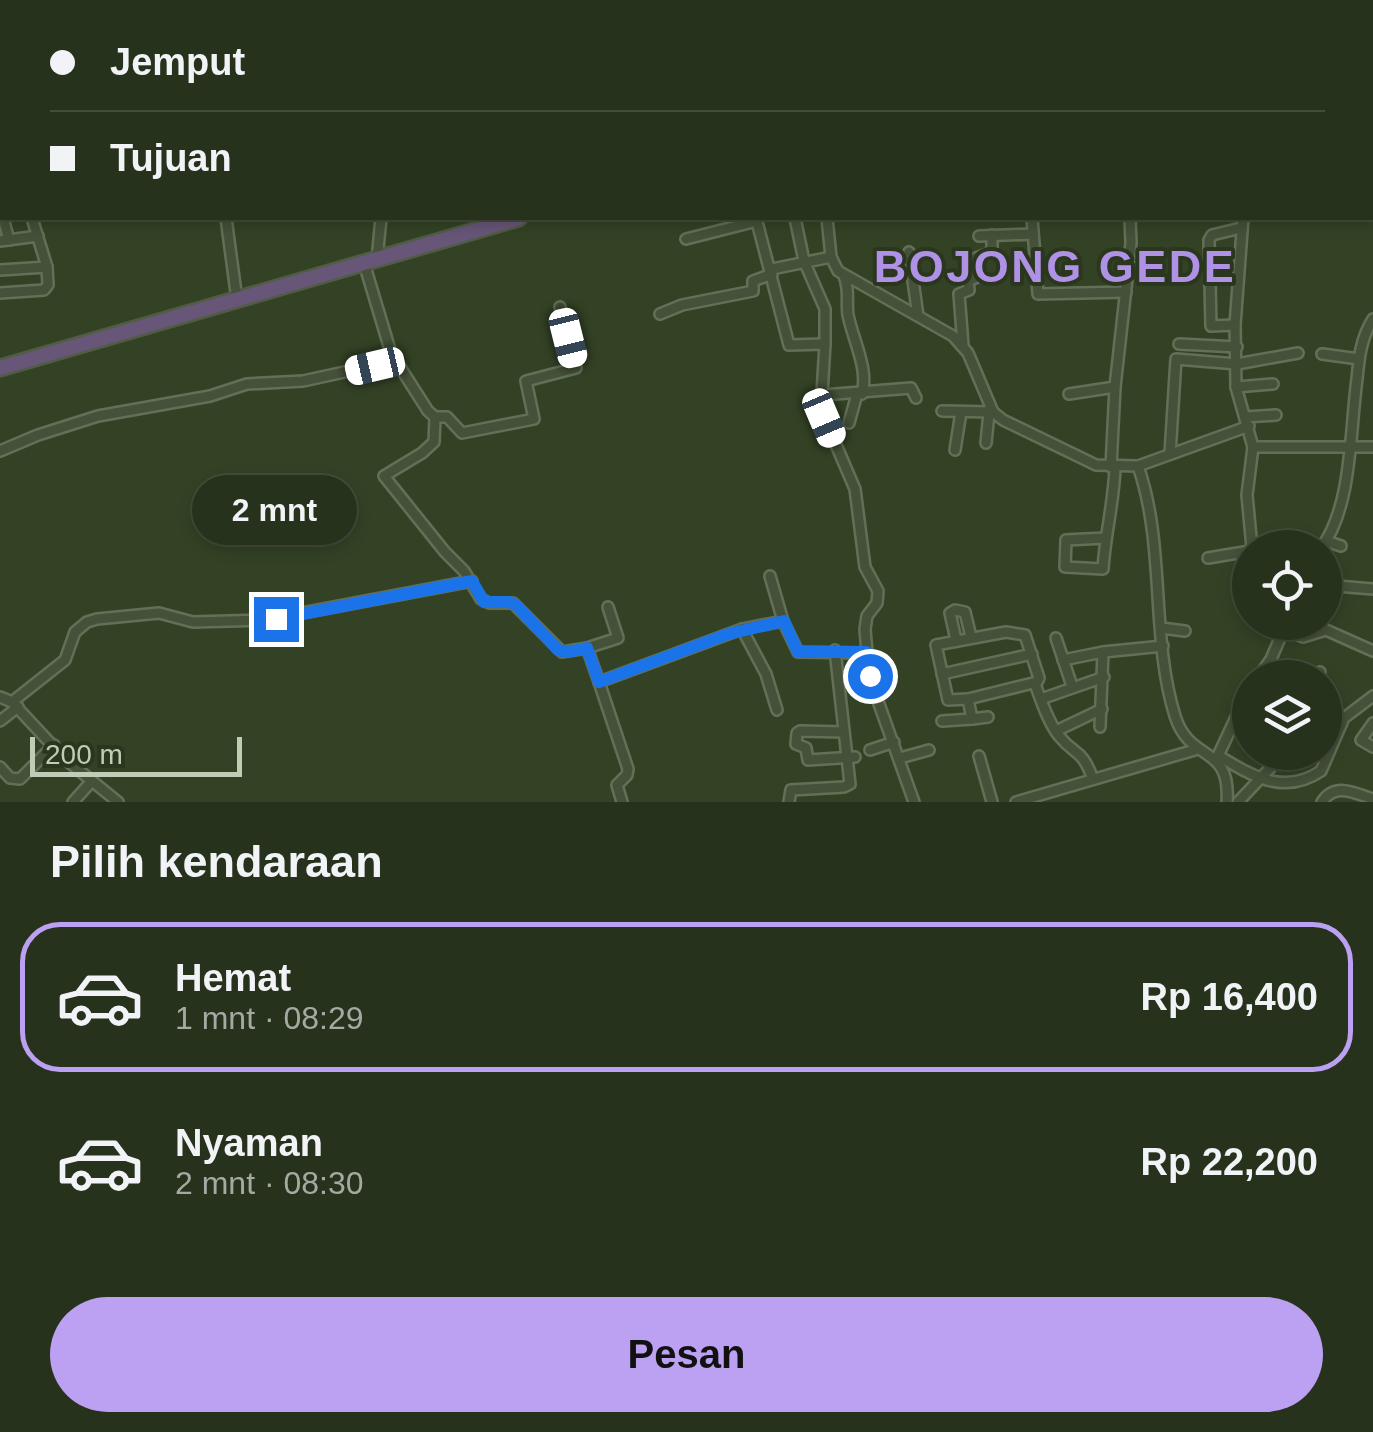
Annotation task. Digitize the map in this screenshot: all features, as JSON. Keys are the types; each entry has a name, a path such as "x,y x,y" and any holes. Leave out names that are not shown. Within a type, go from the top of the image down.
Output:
{"highway":[{"path":"0,368 513,220"}],"street":[{"path":"0,294 44,290 49,278 33,220"},
{"path":"226,220 237,300"},
{"path":"380,220 370,261 395,361 435,418 434,442 384,476 472,581 484,602 516,605 558,650 568,652 618,638 608,608"},
{"path":"686,239 753,220"},
{"path":"757,220 789,345 824,344"},
{"path":"795,220 804,261 825,309 820,403 855,490 864,567 878,591 877,602 867,616 866,652 877,701 914,802"},
{"path":"826,220 831,256 849,292 848,313 865,381 850,423"},
{"path":"1032,220 1038,294 1126,292"},
{"path":"1105,538 1066,540 1065,568 1103,569 1114,498 1114,387 1130,220"},
{"path":"1235,324 1212,326 1209,240 1212,235 1242,223 1235,324 1236,387 1253,446 1247,496 1250,530"},
{"path":"979,236 1033,234"},
{"path":"5,241 38,236"},
{"path":"986,443 991,413 963,345 959,294 969,290 968,281 978,277 976,258 992,252 992,236"},
{"path":"909,252 918,316"},
{"path":"660,314 753,291 753,280 772,271 831,256"},
{"path":"0,270 47,267"},
{"path":"844,276 940,326 963,345"},
{"path":"435,418 447,417 462,433 534,419 526,381 576,368 560,307"},
{"path":"1334,530 1345,490 1361,346 1373,319"},
{"path":"1179,344 1237,347"},
{"path":"1361,346 1373,347"},
{"path":"1170,454 1174,361 1182,358 1236,364 1298,353"},
{"path":"1322,354 1359,358"},
{"path":"0,452 98,416 210,396 247,384 302,381 395,361"},
{"path":"1236,387 1273,384"},
{"path":"1070,394 1114,387"},
{"path":"822,395 911,388 916,398"},
{"path":"942,410 991,413 1076,457 1113,467 1138,466 1247,422 1276,416"},
{"path":"955,450 961,412"},
{"path":"1253,446 1373,447"},
{"path":"1138,466 1154,536 1162,646 1175,716 1183,733 1198,749 1258,780 1287,784 1321,770"},
{"path":"1208,558 1232,553"},
{"path":"770,576 798,652 866,652"},
{"path":"0,721 65,660 80,626 97,619 159,612 193,622 265,620 472,581"},
{"path":"1342,587 1373,589"},
{"path":"956,640 950,614 955,610 964,612 971,638"},
{"path":"599,682 742,629 784,621"},
{"path":"1160,628 1185,631"},
{"path":"742,629 766,674 778,710"},
{"path":"1018,632 1025,635 1039,678 1034,684 948,700 936,646 971,638 1018,632"},
{"path":"1342,637 1373,651"},
{"path":"1056,638 1072,686"},
{"path":"1063,660 1162,646"},
{"path":"587,648 628,768 627,775 616,785 622,802"},
{"path":"789,802 790,790 849,786 851,757 834,650"},
{"path":"1100,727 1103,652"},
{"path":"942,674 1032,654"},
{"path":"1041,700 1104,677"},
{"path":"1034,684 1060,738 1082,753 1093,780"},
{"path":"0,696 118,802"},
{"path":"1342,723 1373,696"},
{"path":"968,698 972,719"},
{"path":"1056,731 1102,709"},
{"path":"942,722 988,717"},
{"path":"1373,723 1361,740 1373,747"},
{"path":"1217,758 1232,725"},
{"path":"844,732 800,730 796,744 806,748 808,760 851,757"},
{"path":"870,750 894,742"},
{"path":"0,767 10,778 20,778 54,745"},
{"path":"1017,802 1198,749"},
{"path":"900,758 929,750"},
{"path":"979,756 992,802"},
{"path":"1217,758 1227,775 1227,802"},
{"path":"1238,802 1268,770"},
{"path":"73,802 92,782"},
{"path":"1322,802 1328,793 1339,789 1373,799"}],"district":[{"name":"BOJONG GEDE","path":"1055,266"}],"route":[{"path":"276,619 472,581 480,599 516,605 558,650 587,648 599,682 728,634 784,621 798,652 866,652 870,676"}]}
